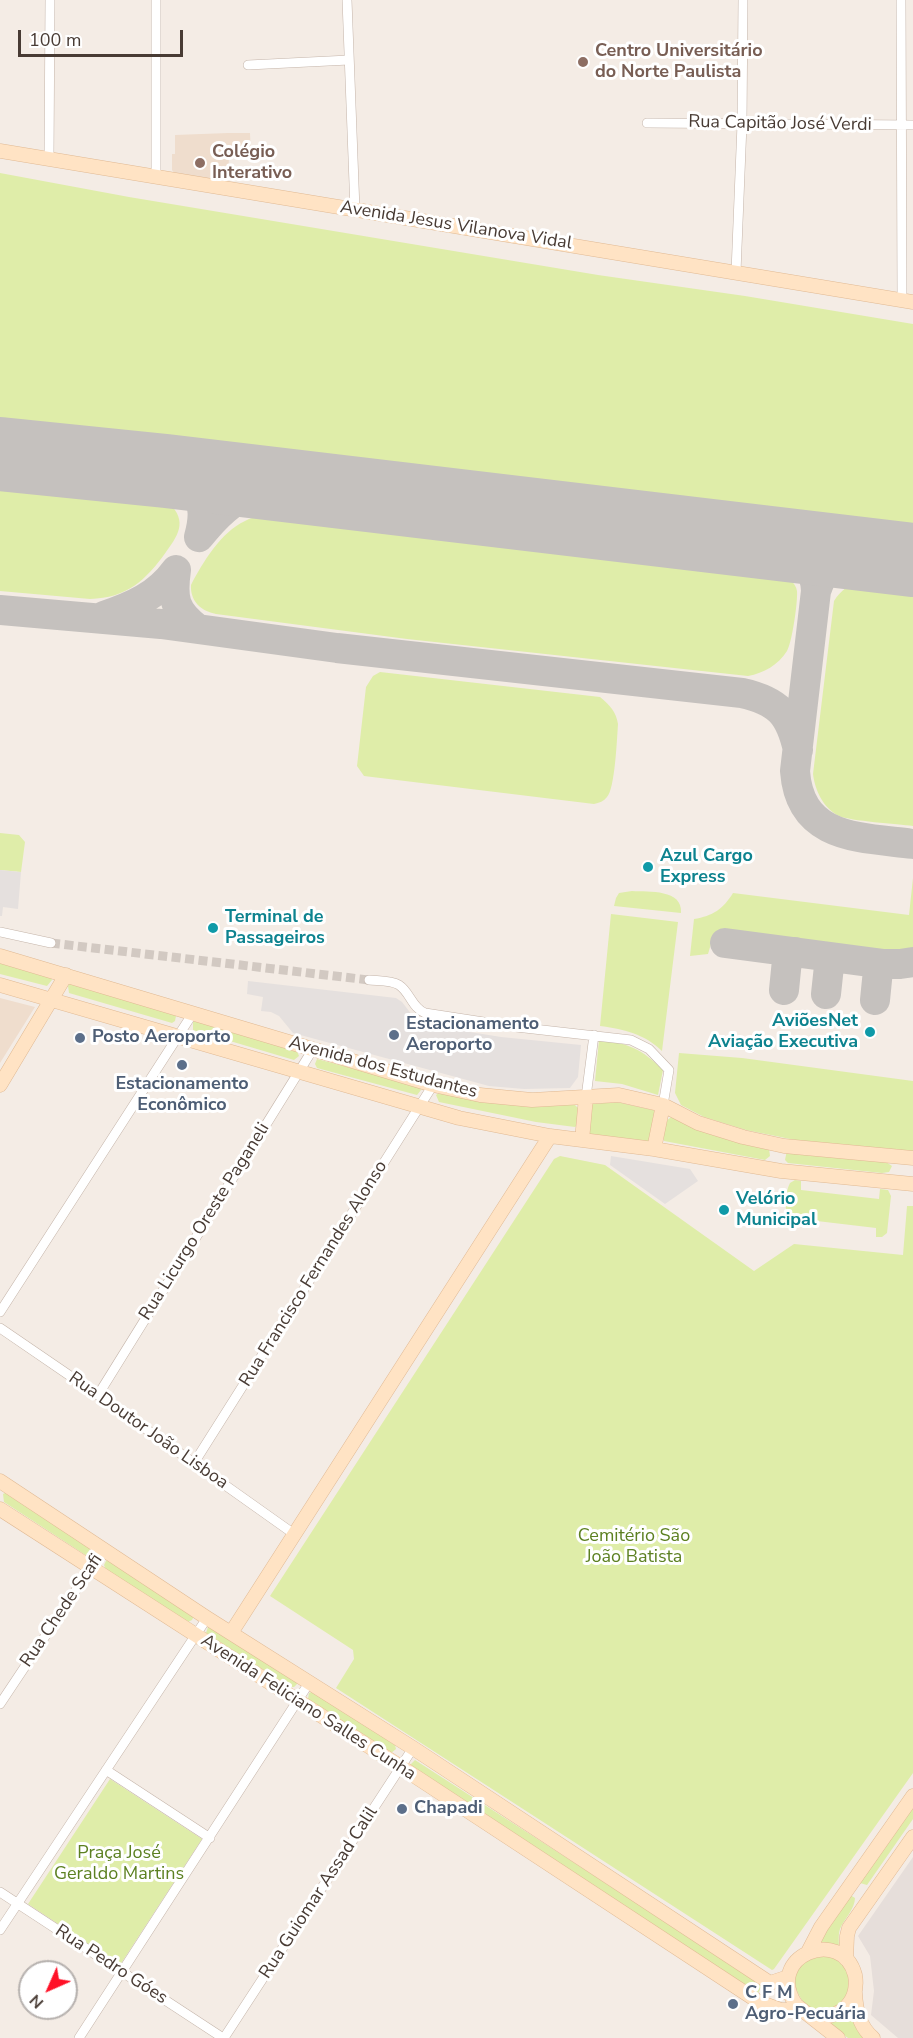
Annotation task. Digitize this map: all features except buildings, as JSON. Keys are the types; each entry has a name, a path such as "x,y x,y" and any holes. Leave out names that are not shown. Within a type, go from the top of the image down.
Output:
{"main road":[{"name":"Avenida Jesus Vilanova Vidal","path":"0,151 907,301"},
{"name":"Avenida dos Estudantes","path":"0,956 433,1086 480,1095 532,1100 619,1095 663,1105 698,1123 743,1137 784,1146 913,1158"},
{"path":"0,1085 66,975"},
{"name":"Avenida dos Estudantes","path":"0,985 176,1038 459,1118 550,1136 654,1149 781,1171 913,1184"},
{"path":"582,1140 586,1097"},
{"path":"654,1149 663,1105"},
{"path":"231,1633 550,1136"},
{"path":"781,1171 784,1146"},
{"path":"896,1183 899,1156"},
{"name":"Avenida Feliciano Salles Cunha","path":"0,1481 207,1618 413,1748 770,1983"},
{"name":"Avenida Feliciano Salles Cunha","path":"0,1509 401,1767 759,2002 781,2010 805,2012"},
{"path":"808,1952 821,1927 913,1796"},
{"path":"846,1959 849,1928 913,1837"},
{"path":"838,2038 792,1999 788,1977 795,1961 808,1952 824,1949 846,1959 853,1969 856,1981 856,2009 862,2025 873,2038"},
{"path":"759,2002 770,1983 788,1977"},
{"path":"805,2012 820,2017 831,2016 842,2011 850,2003 855,1993"}],"street":[{"path":"49,159 50,0"},
{"path":"156,0 156,177"},
{"path":"347,0 355,210"},
{"path":"736,272 742,124 742,0"},
{"path":"900,0 900,125 907,301"},
{"path":"248,65 349,60"},
{"name":"Rua Capitão José Verdi","path":"647,123 913,125"},
{"path":"0,932 51,943"},
{"path":"369,980 393,982 401,987 418,1010 425,1013 516,1028 631,1040 643,1045 669,1070 663,1105"},
{"path":"0,1312 193,1013"},
{"path":"586,1097 594,1035"},
{"name":"Rua Licurgo Oreste Paganeli","path":"98,1395 313,1049"},
{"name":"Rua Francisco Fernandes Alonso","path":"194,1463 433,1086"},
{"name":"Rua Doutor João Lisboa","path":"0,1328 294,1534"},
{"name":"Rua Chede Scafi","path":"0,1704 104,1548"},
{"path":"0,1930 207,1618"},
{"path":"79,2038 309,1683"},
{"name":"Rua Guiomar Assad Calil","path":"224,2038 413,1748"},
{"path":"106,1770 210,1838"},
{"name":"Rua Pedro Góes","path":"0,1892 224,2038"}],"shaded area":[{"name":"Colégio Interativo","path":"250,133 251,156 229,156 228,182 174,173 172,154 175,154 175,135"},
{"path":"0,870 21,872 18,909 3,907 2,916 0,916"},
{"name":"Estacionamento Aeroporto","path":"248,981 396,998 416,1020 433,1026 501,1037 581,1045 578,1077 570,1088 524,1089 489,1086 293,1033 279,1016 261,1011 263,997 247,994"},
{"path":"0,998 35,1007 0,1063"},
{"path":"611,1156 690,1169 698,1181 665,1204 610,1165"},
{"path":"913,1857 913,2038 898,2038 871,2015 874,1991 870,1956 858,1936"}],"green space":[{"path":"0,173 129,197 598,275 745,296 913,324 913,530 477,482 221,447 0,424"},
{"path":"0,483 166,500 177,513 180,526 171,545 151,571 134,586 115,595 90,599 0,591"},
{"path":"277,512 451,537 778,572 792,582 797,591 791,640 787,651 775,664 760,673 748,676 407,639 216,614 201,608 192,596 191,585 214,548 236,526 252,518"},
{"path":"862,581 913,586 913,826 839,816 824,803 814,780 834,601 846,588"},
{"path":"380,672 600,697 612,709 618,724 610,792 604,800 594,804 364,776 357,766 366,687 373,676"},
{"path":"0,833 19,835 25,842 21,872 0,870"},
{"path":"913,878 913,954 888,957 713,937 708,954 690,956 694,919 717,911 733,893 909,915"},
{"path":"632,891 664,893 671,896 680,905 681,913 614,906 619,893"},
{"path":"611,914 678,922 662,1051 648,1040 633,1033 600,1026"},
{"path":"0,961 50,975 52,980 47,986 0,974"},
{"path":"71,982 171,1013 176,1016 175,1021 172,1023 69,993 68,986"},
{"path":"198,1020 297,1051 299,1056 294,1060 193,1030 193,1022"},
{"path":"599,1040 634,1048 663,1070 658,1095 622,1084 595,1081"},
{"path":"679,1053 742,1058 913,1081 913,1152 810,1143 746,1130 704,1117 681,1105 675,1093"},
{"path":"317,1059 419,1086 421,1090 417,1095 317,1068 315,1064"},
{"path":"440,1092 569,1103 579,1109 580,1122 575,1127 536,1122 439,1102 436,1095"},
{"path":"617,1102 657,1111 650,1142 588,1135 591,1104"},
{"path":"671,1117 699,1129 769,1149 770,1156 765,1160 664,1141 663,1128"},
{"path":"787,1150 886,1162 892,1166 889,1172 882,1173 788,1163 785,1160"},
{"name":"Cemitério São João Batista","path":"560,1156 605,1165 754,1271 794,1244 903,1255 907,1206 913,1206 913,1773 772,1970 336,1688 354,1659 353,1650 270,1596 554,1159"},
{"path":"795,1180 801,1181 801,1190 879,1199 880,1189 888,1190 891,1196 887,1233 882,1237 876,1237 876,1228 800,1219 799,1227 792,1225 787,1216 786,1199 790,1183"},
{"path":"7,1492 93,1549 92,1553 87,1556 4,1502 3,1494"},
{"path":"110,1559 194,1616 192,1620 188,1622 106,1570 104,1565"},
{"path":"211,1625 297,1680 297,1684 290,1687 206,1633"},
{"path":"314,1691 395,1745 396,1749 390,1754 308,1699 309,1693"},
{"path":"415,1760 759,1982 762,1986 758,1993 411,1769 410,1765"},
{"name":"Praça José Geraldo Martins","path":"110,1779 202,1839 120,1965 28,1904"},
{"path":"913,1801 913,1819 867,1885 860,1883"},
{"path":"850,1895 855,1898 855,1902 840,1929 839,1949 815,1942"},
{"path":"829,1955 844,1967 850,1979 849,1991 842,2002 832,2009 820,2011 809,2007 799,1995 794,1985 794,1976 801,1964"},
{"path":"849,2011 867,2038 848,2038 825,2022"}],"taxiway":[{"path":"166,471 194,489 199,496 203,514 199,537 211,522 248,494 267,489 299,487"},
{"path":"778,545 800,556 810,568 816,591 827,568 832,564 845,557 863,554"},
{"path":"104,616 144,599 161,587 176,570 174,588 176,603 184,616 198,629"},
{"path":"816,591 795,771 799,794 808,811 821,823 836,831 854,836 913,844"},
{"path":"0,610 161,624 337,648 742,693 765,700 780,711 791,727 798,750"},
{"path":"725,943 884,964 913,962"},
{"path":"784,990 787,960 795,952"},
{"path":"826,994 829,966 834,959"},
{"path":"875,1000 878,970 884,964"}],"runway":[{"path":"0,454 166,471 913,560"}],"tunnel":[{"path":"51,943 369,980"}],"place":[{"name":"Centro Universitário do Norte Paulista","path":"583,62"},
{"name":"Colégio Interativo","path":"200,163"},
{"name":"Azul Cargo Express","path":"648,867"},
{"name":"Terminal de Passageiros","path":"213,928"},
{"name":"AviõesNet Aviação Executiva","path":"870,1032"},
{"name":"Estacionamento Aeroporto","path":"394,1035"},
{"name":"Posto Aeroporto","path":"80,1038"},
{"name":"Estacionamento Econômico","path":"182,1065"},
{"name":"Velório Municipal","path":"724,1210"},
{"name":"Chapadi","path":"402,1809"},
{"name":"C F M Agro-Pecuária","path":"733,2004"}]}
